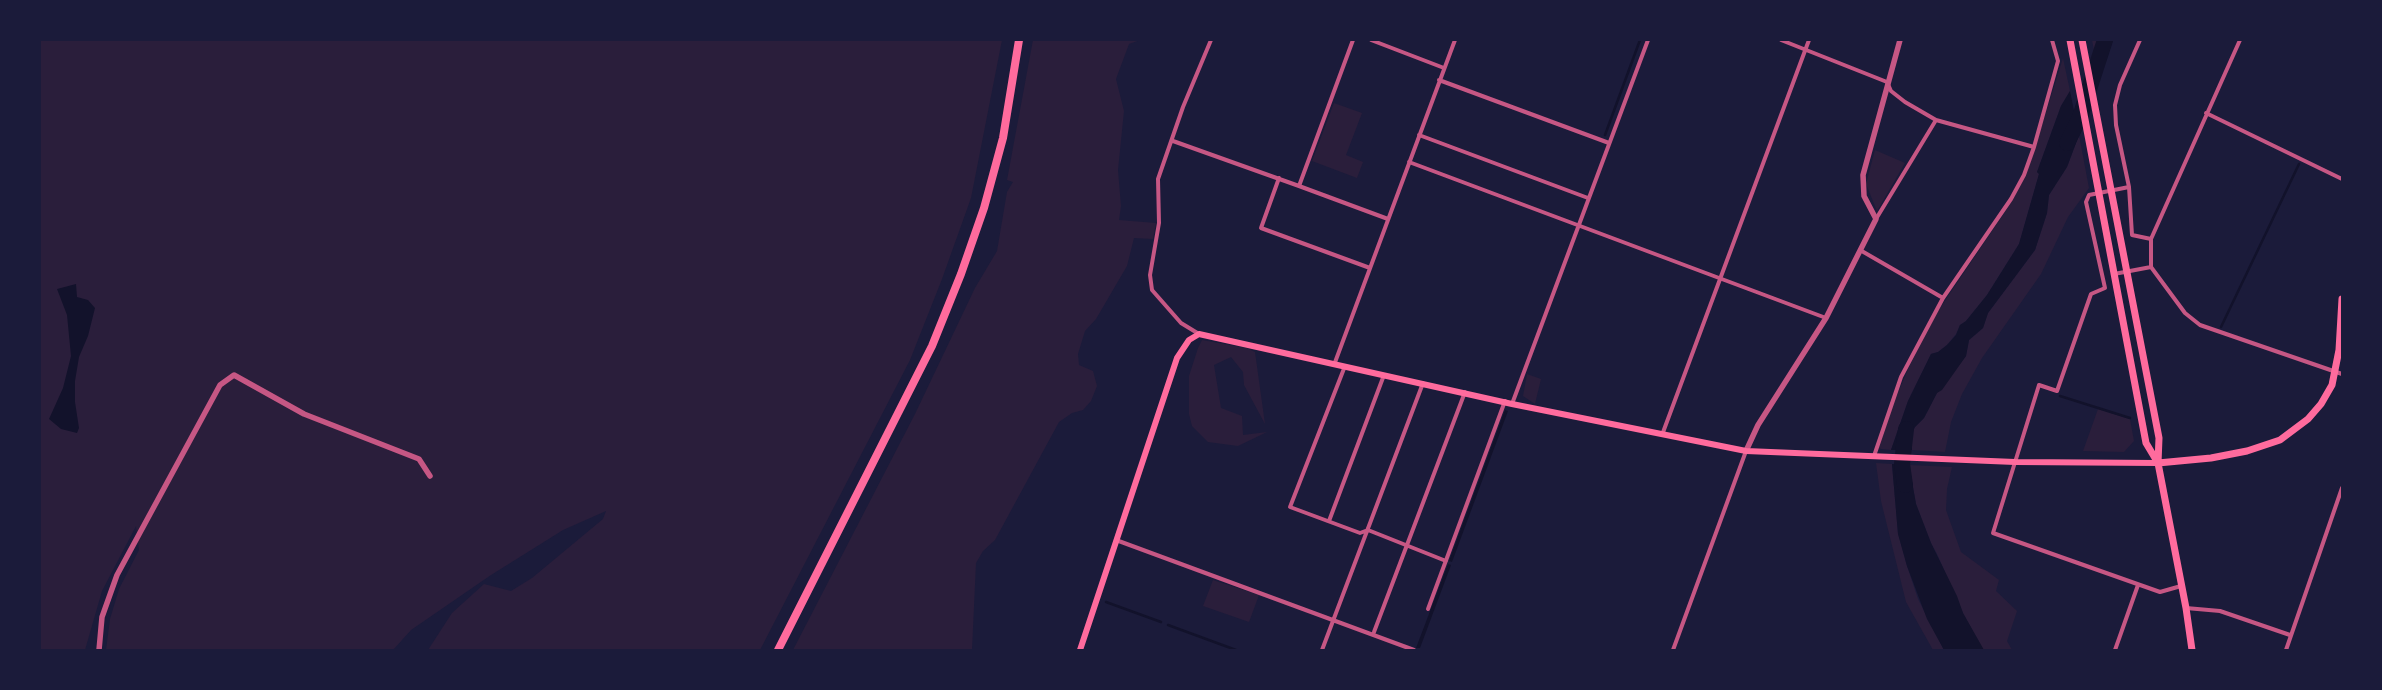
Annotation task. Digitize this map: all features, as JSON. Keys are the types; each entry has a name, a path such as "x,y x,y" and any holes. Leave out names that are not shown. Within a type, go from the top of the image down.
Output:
{"highway":[{"path":"778,650 932,346 961,274 984,208 1003,138 1019,40"},
{"path":"2070,40 2146,443 2158,463"},
{"path":"2082,40 2098,130 2159,438 2158,463 2182,586 2192,650"},
{"path":"2158,463 2211,458 2247,451 2280,440 2308,419 2321,404 2339,373 2342,299"}],"main road":[{"path":"1080,650 1177,358 1189,340 1199,334 1334,365 1345,366 1465,392 1512,404 1746,451 2015,462 2158,463"}],"street":[{"path":"1199,334 1181,324 1152,290 1150,276 1159,223 1158,179 1173,141 1182,107 1211,40"},
{"path":"1299,186 1353,40"},
{"path":"1370,40 1444,68"},
{"path":"1334,365 1455,40"},
{"path":"1512,404 1648,40"},
{"path":"1781,40 1887,82 1891,91 1905,102 1936,120 2034,147"},
{"path":"1662,435 1809,40"},
{"path":"1876,219 1864,196 1863,175 1887,82 1900,40"},
{"path":"1874,456 1901,377 1943,298 2011,199 2024,175 2034,147 2058,61 2052,40"},
{"path":"2140,40 2120,85 2115,105 2116,125 2129,187 2132,235 2151,239"},
{"path":"2240,40 2206,113 2151,239 2152,267 2188,316 2200,325 2339,373"},
{"path":"1439,80 1609,143"},
{"path":"2206,113 2342,179"},
{"path":"1673,650 1746,451 1758,424 1826,318 1876,219 1936,120"},
{"path":"1419,135 1588,198"},
{"path":"1173,141 1279,178 1388,219"},
{"path":"1409,162 1720,280 1826,318"},
{"path":"1279,178 1261,228 1370,268"},
{"path":"2129,187 2089,195 2086,202 2105,288 2091,294 2057,391 2039,385 1992,534 2160,592 2182,586"},
{"path":"1860,250 1943,298"},
{"path":"2114,274 2152,267"},
{"path":"1345,366 1290,507 1360,533 1368,530 1446,561"},
{"path":"99,650 102,617 117,575 220,385 234,375 304,414 419,459 430,476"},
{"path":"1328,521 1384,375"},
{"path":"1322,650 1423,383"},
{"path":"1374,632 1465,392"},
{"path":"1428,609 1505,401"},
{"path":"2286,650 2342,488"},
{"path":"1116,540 1414,650"},
{"path":"2115,650 2138,584"},
{"path":"2186,608 2220,611 2290,635"}],"shaded area":[{"path":"40,40 1002,40 971,198 942,279 910,360 760,650 428,650 452,613 484,584 511,591 532,578 603,519 606,511 563,530 491,575 411,630 393,650 106,650 110,619 119,589 139,550 136,526 102,591 85,650 40,650"},
{"path":"1033,40 1140,40 1129,44 1116,79 1124,111 1118,170 1121,206 1119,220 1156,223 1153,239 1134,238 1127,266 1096,319 1085,331 1078,354 1079,365 1093,371 1097,386 1091,401 1083,410 1072,413 1059,422 995,540 983,551 976,563 972,650 793,650 915,414 975,288 997,251 1007,192 1013,182 1007,180"},
{"path":"2092,40 2100,40 2095,56"},
{"path":"2100,40 2113,40 2100,78 2095,56"},
{"path":"2063,58 2070,91 2061,106 2037,172 2039,174 2019,244 1987,295 1966,321 1960,325 1956,334 1947,345 1938,352 1931,354 1908,401 1891,450 1881,449 1879,448 1891,409 1909,367 1936,314 2011,203 2026,176"},
{"path":"2070,91 2079,135 2067,167 2049,195 2047,213 2035,250 1988,313 1983,328 1969,340 1966,356 1942,390 1937,393 1924,418 1915,427 1912,433 1912,450 1891,450 1908,401 1931,354 1938,352 1956,335 1960,325 1966,321 1987,295 2019,244 2039,174 2037,172 2061,106"},
{"path":"1334,103 1362,113 1346,155 1363,162 1357,178 1312,161"},
{"path":"2079,135 2089,188 2068,217 2041,274 1982,358 1962,394 1951,422 1945,452 1912,450 1912,433 1915,427 1924,418 1937,393 1966,356 1969,340 1983,328 1988,313 2035,250 2047,213 2049,195 2067,167"},
{"path":"1875,150 1905,163 1877,211 1866,184"},
{"path":"76,284 77,297 88,300 95,308 88,336 79,357 75,381 75,402 79,428 77,433 61,429 49,419 63,388 71,356 67,315 57,289"},
{"path":"1202,340 1247,348 1255,352 1265,424 1244,385 1243,372 1231,357 1214,365 1221,408 1242,416 1243,435 1267,432 1238,446 1208,442 1192,426 1189,414 1189,376"},
{"path":"1527,374 1541,379 1535,404 1523,396"},
{"path":"2098,409 2130,419 2134,441 2124,452 2083,451"},
{"path":"1505,410 1508,411 1452,562 1449,561"},
{"path":"1876,463 1892,464 1898,533 1907,566 1918,599 1944,650 1933,650 1906,602 1881,501"},
{"path":"1892,464 1909,465 1916,504 1931,543 1957,596 1963,613 1984,650 1944,650 1927,619 1907,566 1898,534"},
{"path":"1909,465 1952,467 1947,489 1946,510 1961,552 1999,580 1996,591 2017,611 2007,641 2012,650 1984,650 1981,647 1963,613 1931,543 1916,504"},
{"path":"1448,564 1451,565 1420,648 1416,648"},
{"path":"1213,580 1259,595 1249,622 1203,606"}],"pier":[{"path":"2070,89 2072,90 2081,135 2080,139"}],"waterway":[{"path":"1605,135 1640,40"},
{"path":"2067,143 2080,117 2105,40"},
{"path":"2221,327 2299,164"},
{"path":"2060,396 2130,418"},
{"path":"1905,485 1902,464 1906,429"},
{"path":"1106,602 1161,622"},
{"path":"1168,625 1236,650"}]}
